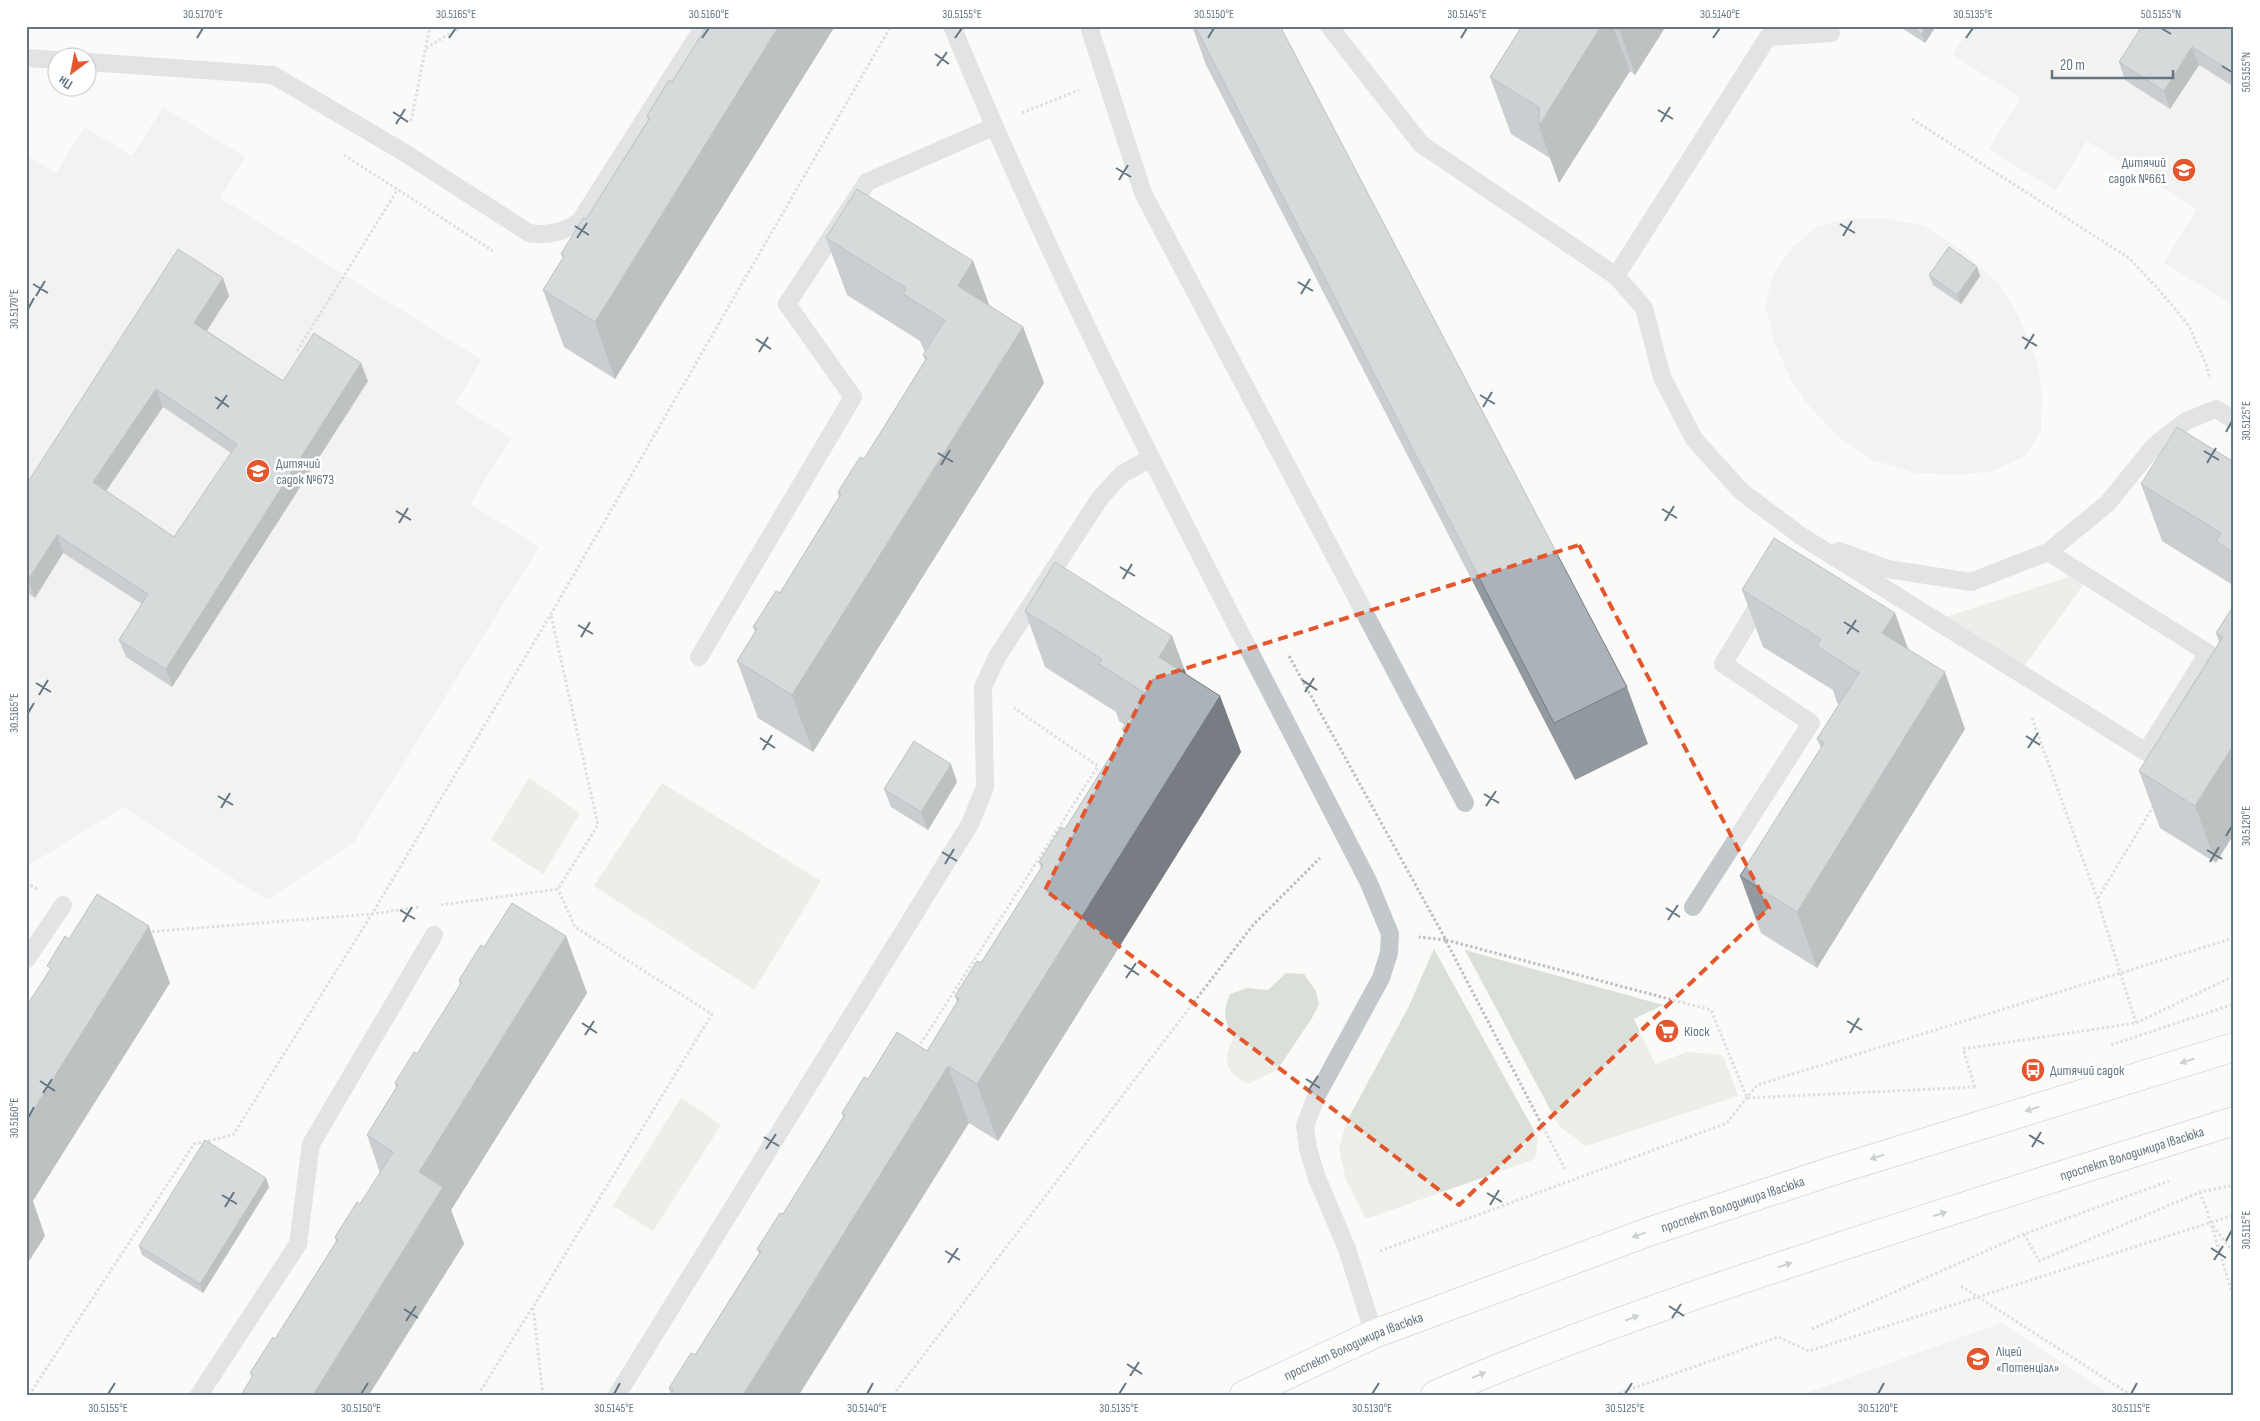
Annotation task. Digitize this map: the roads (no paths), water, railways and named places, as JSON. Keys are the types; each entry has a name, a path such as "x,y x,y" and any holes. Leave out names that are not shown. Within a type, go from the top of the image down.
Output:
{"main road":[{"name":"проспект Володимира Івасюка","path":"1244,1395 1374,1334 1650,1231 1807,1179 2234,1047"},
{"name":"проспект Володимира Івасюка","path":"1435,1395 1495,1369 1701,1292 1892,1229 2234,1122"}],"lane":[{"path":"98,63 273,75 405,153 529,233 545,235 564,231 580,221 704,26"},
{"path":"952,26 993,127 1151,458 1369,883 1390,934 1390,953 1381,978 1316,1097 1305,1126 1308,1149 1317,1178 1351,1262 1374,1334"},
{"path":"1091,26 1090,30 1143,193 1465,803"},
{"path":"1329,26 1421,144 1616,276 1644,308 1662,377 1694,439 1742,492 1801,536 2146,752 2208,653 2048,552"},
{"path":"1616,276 1768,37 1830,33"},
{"path":"26,58 48,59"},
{"path":"699,657 853,397 787,304 866,182 993,127"},
{"path":"1801,536 1888,569 1971,582 2048,552 2107,504 2155,445 2186,421 2216,409 2234,420"},
{"path":"617,1395 970,824 985,787 983,687 997,657 1100,498 1122,474 1151,458"},
{"path":"1791,553 1801,536"},
{"path":"1693,907 1811,723 1723,664 1775,579"},
{"path":"26,960 63,905"},
{"path":"199,1395 298,1244 311,1144 434,935"}],"place":[{"name":"Дитячий садок №661","path":"2184,170"},
{"name":"Дитячий садок №673","path":"258,471"},
{"name":"Кіоск","path":"1667,1031"},
{"name":"Дитячий садок","path":"2033,1070"},
{"name":"Ліцей «Потенціал»","path":"1978,1359"}]}
